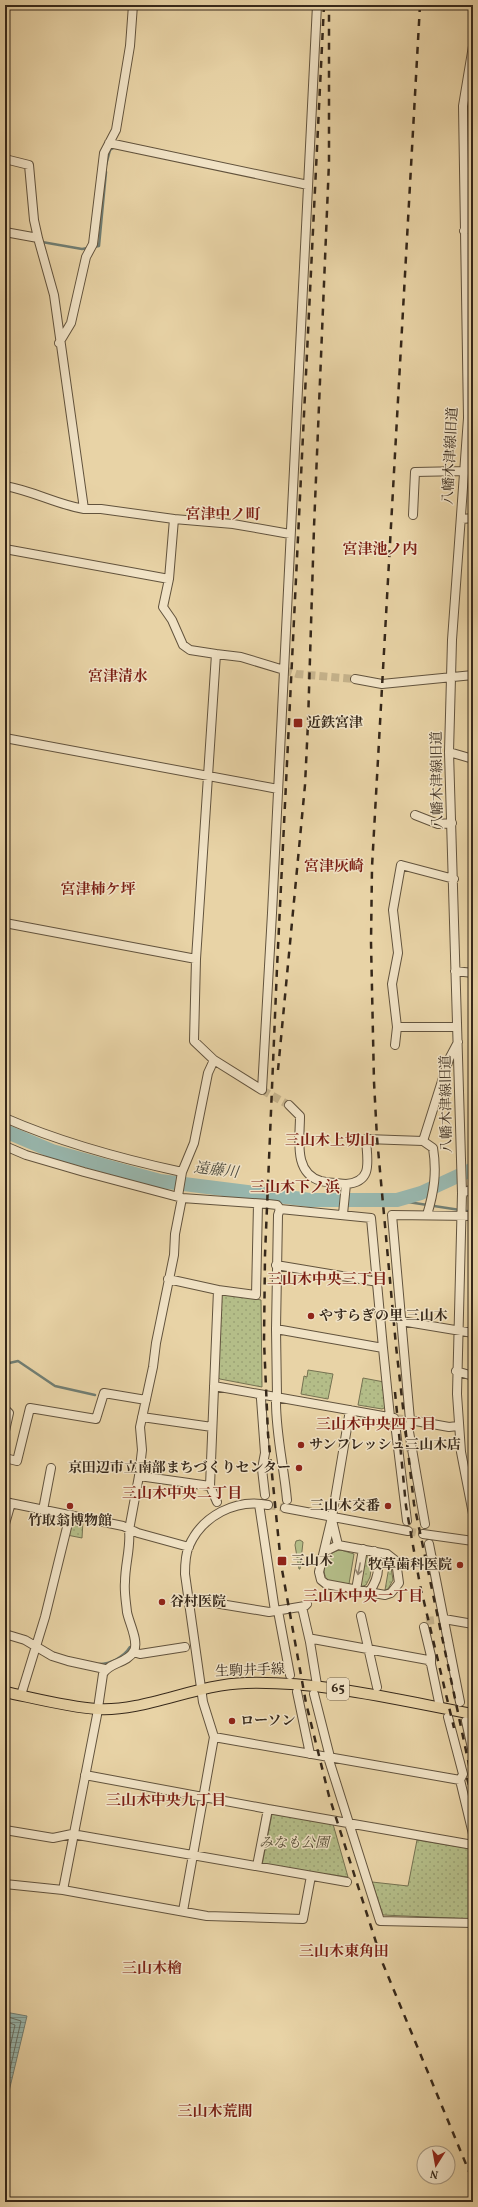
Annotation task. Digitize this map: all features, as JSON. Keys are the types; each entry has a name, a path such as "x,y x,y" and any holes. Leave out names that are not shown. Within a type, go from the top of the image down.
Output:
{"main road":[{"name":"生駒井手線","path":"5,1692 98,1709 156,1701 201,1688 245,1683 316,1690 440,1708 470,1717"}],"street":[{"path":"59,343 71,322 86,257 94,244 104,153 116,130 130,46 133,5"},
{"path":"216,654 196,959 194,1041 214,1060 262,1090 317,5"},
{"name":"八幡木津線旧道","path":"473,46 462,106 468,418 451,679 449,752 462,1169 456,1371 458,1426 473,1514"},
{"path":"109,143 308,185"},
{"path":"5,159 29,165 34,220 54,295 59,343 84,509"},
{"path":"464,231 469,230 473,224"},
{"path":"5,232 38,238"},
{"path":"414,515 416,472 464,471"},
{"path":"5,486 28,490 61,505 84,509 101,509 174,519 233,524 290,534"},
{"path":"462,518 473,518"},
{"path":"174,519 169,579 163,607 172,620 183,645 190,650 241,657 284,670"},
{"path":"5,549 169,579"},
{"path":"355,678 382,684 451,679 473,675"},
{"path":"5,738 278,789"},
{"path":"449,752 473,759"},
{"path":"415,815 438,824 452,823"},
{"path":"395,1044 397,1027 392,984 398,953 393,910 400,865 454,879"},
{"path":"5,923 196,959"},
{"path":"455,971 473,973"},
{"path":"397,1027 458,1027"},
{"path":"423,1141 449,1059 458,1042"},
{"path":"5,1634 36,1645 52,1656 105,1669 122,1662 133,1652 136,1646 127,1613 125,1582 130,1538 129,1530 139,1476 142,1450 140,1427 168,1279 182,1174 194,1143 208,1073 214,1060"},
{"path":"289,1105 300,1116 300,1156 302,1166 314,1178 321,1181 346,1184 357,1183 364,1178 367,1169 366,1138 423,1141 433,1148 435,1180 433,1195 427,1215"},
{"path":"5,1118 78,1145 126,1160 182,1174"},
{"path":"5,1146 26,1155 90,1174 180,1195 277,1205 280,1209 343,1214 371,1218 383,1348 407,1521"},
{"path":"343,1214 346,1184"},
{"path":"462,1193 473,1189"},
{"path":"168,1279 218,1290 256,1295 258,1204"},
{"path":"280,1209 278,1215 276,1265 276,1399 280,1453 284,1467 286,1504 332,1517 408,1531"},
{"path":"425,1524 409,1423 392,1215 473,1216"},
{"path":"276,1265 378,1282"},
{"path":"217,1502 210,1486 218,1290"},
{"path":"401,1321 458,1332 473,1333"},
{"path":"276,1329 383,1348"},
{"path":"456,1371 473,1376"},
{"path":"214,1386 276,1399 350,1410 393,1420"},
{"path":"5,1458 17,1461 30,1408 96,1419 104,1393 146,1400"},
{"path":"261,1400 265,1453 262,1469 265,1495"},
{"path":"5,1408 9,1413 5,1431"},
{"path":"324,1552 338,1545 387,1554 396,1560 399,1583 391,1593 385,1595 326,1584 321,1580 319,1572 332,1517 350,1410"},
{"path":"142,1417 212,1427"},
{"path":"409,1423 449,1427 458,1426"},
{"path":"43,1510 51,1468"},
{"path":"139,1476 210,1486"},
{"path":"5,1524 8,1503 123,1526 129,1530 189,1547"},
{"path":"183,1911 214,1736 203,1702 185,1574 189,1547 198,1530 223,1510 243,1504 268,1505"},
{"path":"259,1504 276,1611 290,1675"},
{"path":"21,1695 45,1617 70,1515"},
{"path":"332,1517 338,1545"},
{"path":"423,1534 473,1541"},
{"path":"429,1544 460,1702"},
{"path":"356,1590 363,1549"},
{"path":"369,1592 376,1584 379,1564 374,1551"},
{"path":"196,1600 269,1612 304,1606 316,1690 329,1757 348,1823 380,1921 473,1923"},
{"path":"361,1616 377,1687"},
{"path":"444,1619 473,1624"},
{"path":"424,1627 431,1656 431,1664 440,1708"},
{"path":"310,1642 313,1639 428,1660 431,1664"},
{"path":"133,1652 140,1654 185,1647"},
{"path":"63,1890 72,1834 105,1669"},
{"path":"297,1692 310,1754"},
{"path":"448,1717 463,1774 460,1780 473,1834"},
{"path":"470,1717 473,1752"},
{"path":"214,1736 460,1780"},
{"path":"85,1775 473,1845"},
{"path":"257,1866 268,1809"},
{"path":"5,1830 52,1838 72,1834 347,1882"},
{"path":"5,1884 63,1890 207,1916 303,1919 311,1876"}],"green space":[{"path":"224,1292 261,1300 262,1387 220,1379 217,1376 220,1296"},
{"path":"308,1370 333,1374 328,1399 301,1394 304,1376 307,1377"},
{"path":"363,1378 384,1382 386,1407 382,1409 358,1405"},
{"path":"71,1518 83,1521 82,1538 67,1535"},
{"path":"300,1540 303,1542 299,1569 295,1545 296,1541"},
{"path":"341,1550 354,1554 349,1584 328,1581 325,1577 324,1567 328,1557 336,1551"},
{"path":"366,1555 372,1563 370,1577 366,1585 360,1587"},
{"path":"390,1561 393,1580 388,1589 385,1590"},
{"name":"みなも公園","path":"272,1814 333,1824 348,1877 262,1865"},
{"path":"417,1840 473,1849 473,1919 383,1915 372,1882 408,1886"}],"water":[{"path":"5,2012 27,2016 5,2108"}],"waterway":[{"path":"106,165 110,150 115,147"},
{"path":"93,247 99,246 106,172"},
{"path":"42,242 82,249 88,248"},
{"name":"遠藤川","path":"5,1131 52,1151 160,1181 310,1200 397,1200 421,1193 473,1169"},
{"path":"395,1200 473,1212"},
{"path":"5,1364 18,1361 55,1386 95,1395"},
{"path":"99,1664 108,1663 116,1659 124,1654 130,1647"}],"tunnel":[{"path":"284,670 297,674 355,679"},
{"path":"262,1090 289,1105"},
{"path":"395,1418 410,1420"},
{"path":"268,1505 285,1508"},
{"path":"408,1531 423,1534"},
{"path":"426,1621 444,1619"}],"railway":[{"path":"324,5 277,968 265,1255 264,1341 268,1434 281,1564 306,1703 329,1796 383,1964 473,2181"},
{"path":"420,5 372,867 371,942 374,1082 377,1138 396,1346 414,1504 473,1784"},
{"path":"278,1070 305,785 308,723 314,527 329,162 329,8"},
{"path":"395,1392 406,1506 420,1585 454,1728"},
{"path":"467,1778 473,1800"}],"place":[{"name":"近鉄宮津","path":"298,723"},
{"name":"やすらぎの里 三山木","path":"311,1316"},
{"name":"サンフレッシュ三山木店","path":"301,1445"},
{"name":"京田辺市立南部まちづくりセンター","path":"299,1468"},
{"name":"竹取翁博物館","path":"70,1506"},
{"name":"三山木交番","path":"388,1506"},
{"name":"三山木","path":"282,1561"},
{"name":"牧草歯科医院","path":"460,1565"},
{"name":"谷村医院","path":"162,1602"},
{"name":"ローソン","path":"232,1721"}],"district":[{"name":"宮津中ノ町","path":"223,515"},
{"name":"宮津池ノ内","path":"380,550"},
{"name":"宮津清水","path":"118,677"},
{"name":"宮津灰崎","path":"334,867"},
{"name":"宮津柿ケ坪","path":"98,890"},
{"name":"三山木上切山","path":"330,1141"},
{"name":"三山木下ノ浜","path":"295,1188"},
{"name":"三山木中央三丁目","path":"327,1280"},
{"name":"三山木中央四丁目","path":"376,1425"},
{"name":"三山木中央二丁目","path":"182,1494"},
{"name":"三山木中央一丁目","path":"363,1597"},
{"name":"三山木中央九丁目","path":"166,1801"},
{"name":"三山木東角田","path":"344,1952"},
{"name":"三山木檜","path":"152,1969"},
{"name":"三山木荒間","path":"215,2112"}]}
